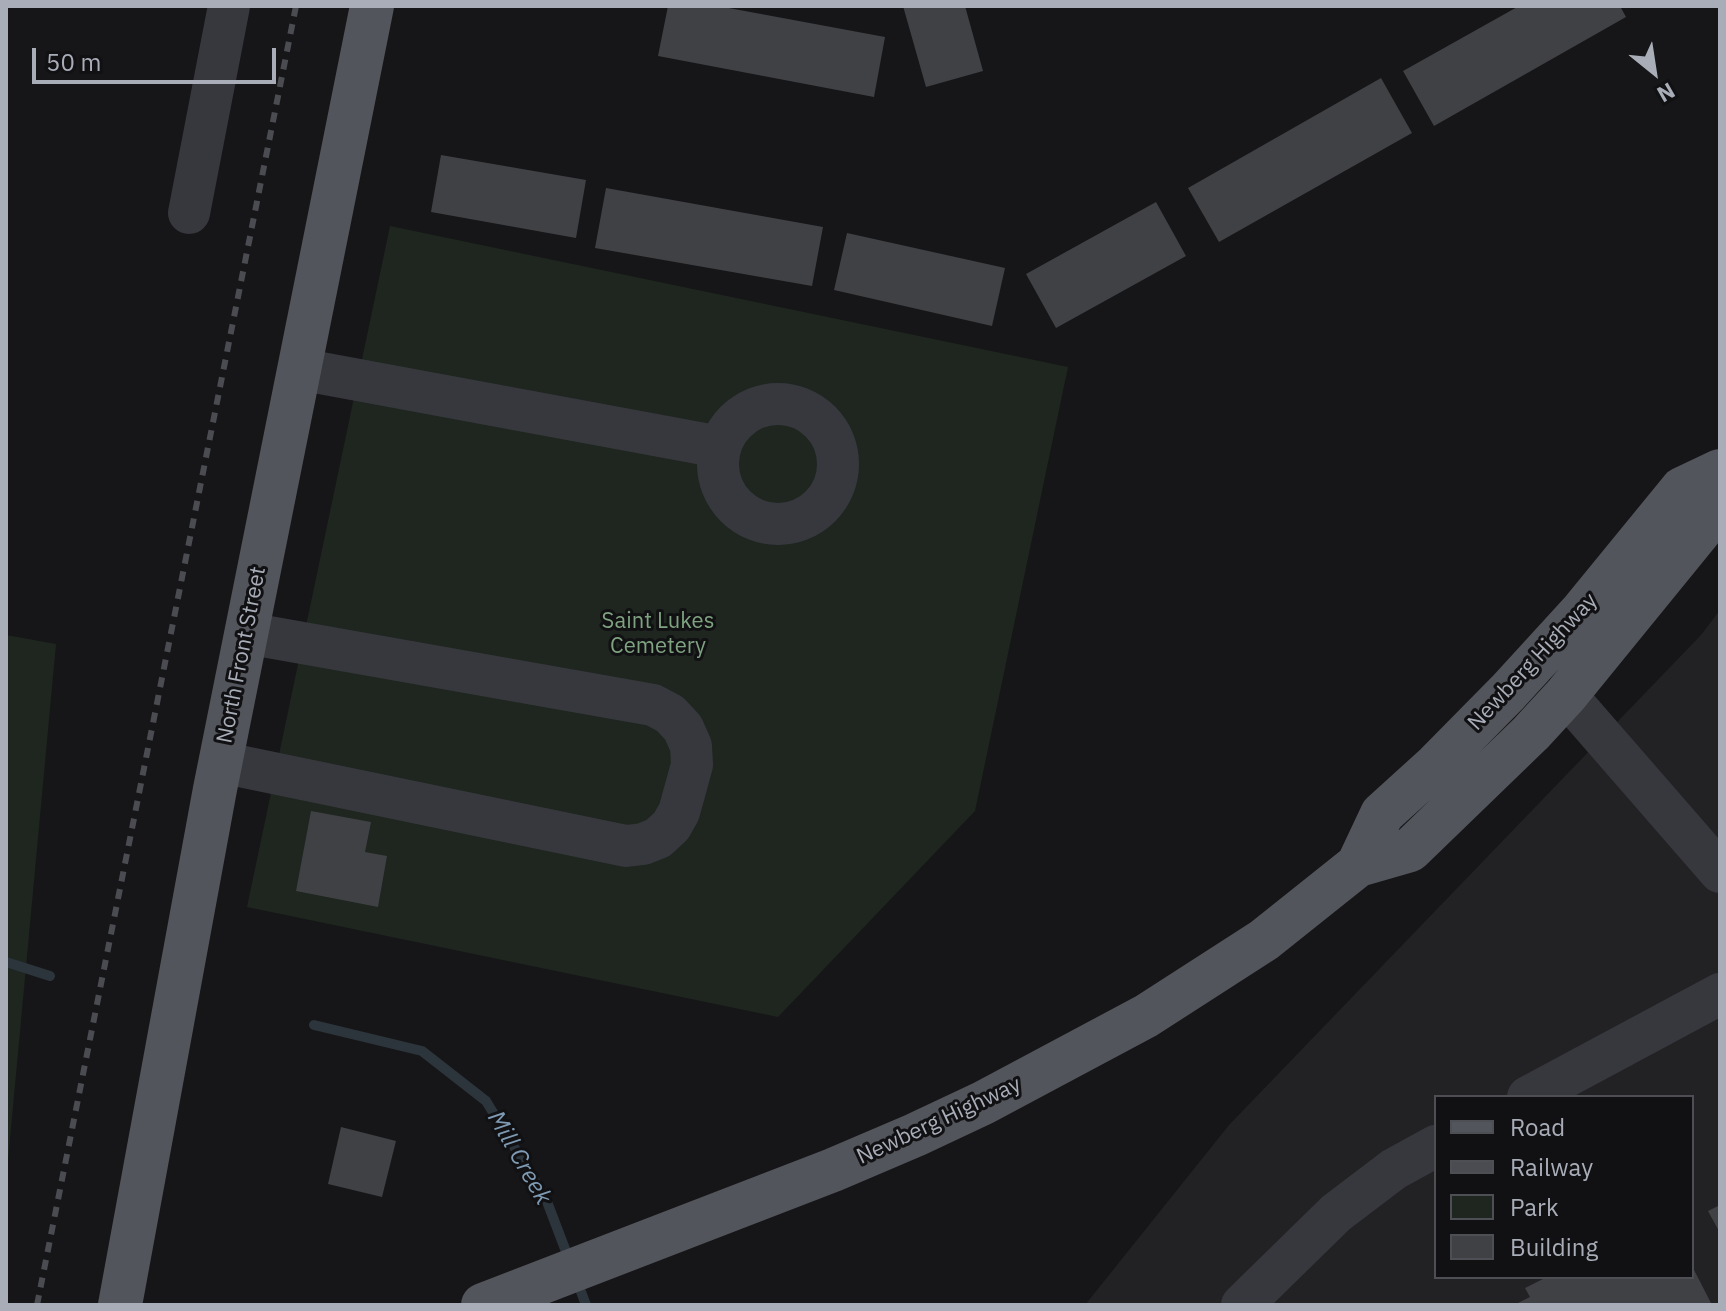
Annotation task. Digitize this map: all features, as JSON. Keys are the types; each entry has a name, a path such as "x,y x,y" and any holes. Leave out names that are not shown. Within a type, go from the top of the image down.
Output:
{"main road":[{"name":"North Front Street","path":"120,1305 220,762 372,6"},
{"name":"Newberg Highway","path":"1358,865 1382,814 1508,692 1583,610 1682,489 1720,471"},
{"name":"Newberg Highway","path":"483,1305 833,1170 983,1103 1133,1023 1208,977 1264,940 1358,865 1410,850 1566,695 1711,517 1720,483"}],"street":[{"path":"189,213 229,6"},
{"path":"299,369 720,447"},
{"path":"220,762 626,846 658,838 671,826 679,812 692,765 691,746 683,728 670,714 653,705 246,633"},
{"path":"1566,695 1720,872"},
{"path":"1532,1095 1720,994"},
{"path":"1242,1305 1346,1204 1394,1169 1434,1147"}],"shaded area":[{"path":"1720,610 1720,1305 1085,1305 1229,1125 1701,635"}],"green space":[{"name":"Saint Lukes Cemetery","path":"390,226 1068,367 975,811 778,1017 247,907"},
{"path":"6,635 56,644 6,1182"}],"building":[{"path":"668,6 718,6 885,37 874,97 658,56"},
{"path":"903,6 965,6 983,71 926,87"},
{"path":"1519,6 1620,6 1626,17 1434,126 1403,71"},
{"path":"1381,78 1412,133 1219,242 1188,188"},
{"path":"441,155 586,180 576,238 431,212"},
{"path":"606,188 823,227 812,286 595,248"},
{"path":"1156,202 1186,256 1056,328 1026,274"},
{"path":"847,233 1005,268 992,326 834,290"},
{"path":"311,811 371,822 365,852 387,856 378,907 296,891"},
{"path":"341,1127 396,1141 382,1197 328,1184"},
{"path":"1720,1205 1720,1233 1708,1211"},
{"path":"1694,1270 1712,1305 1514,1305 1530,1297 1525,1288 1543,1279 1694,1279"}],"waterway":[{"name":"Mill Creek","path":"6,962 50,976"},
{"name":"Mill Creek","path":"314,1025 422,1051 486,1101 546,1199 570,1262"},
{"name":"Mill Creek","path":"577,1281 586,1305"}],"railway":[{"path":"37,1305 296,6"}]}
